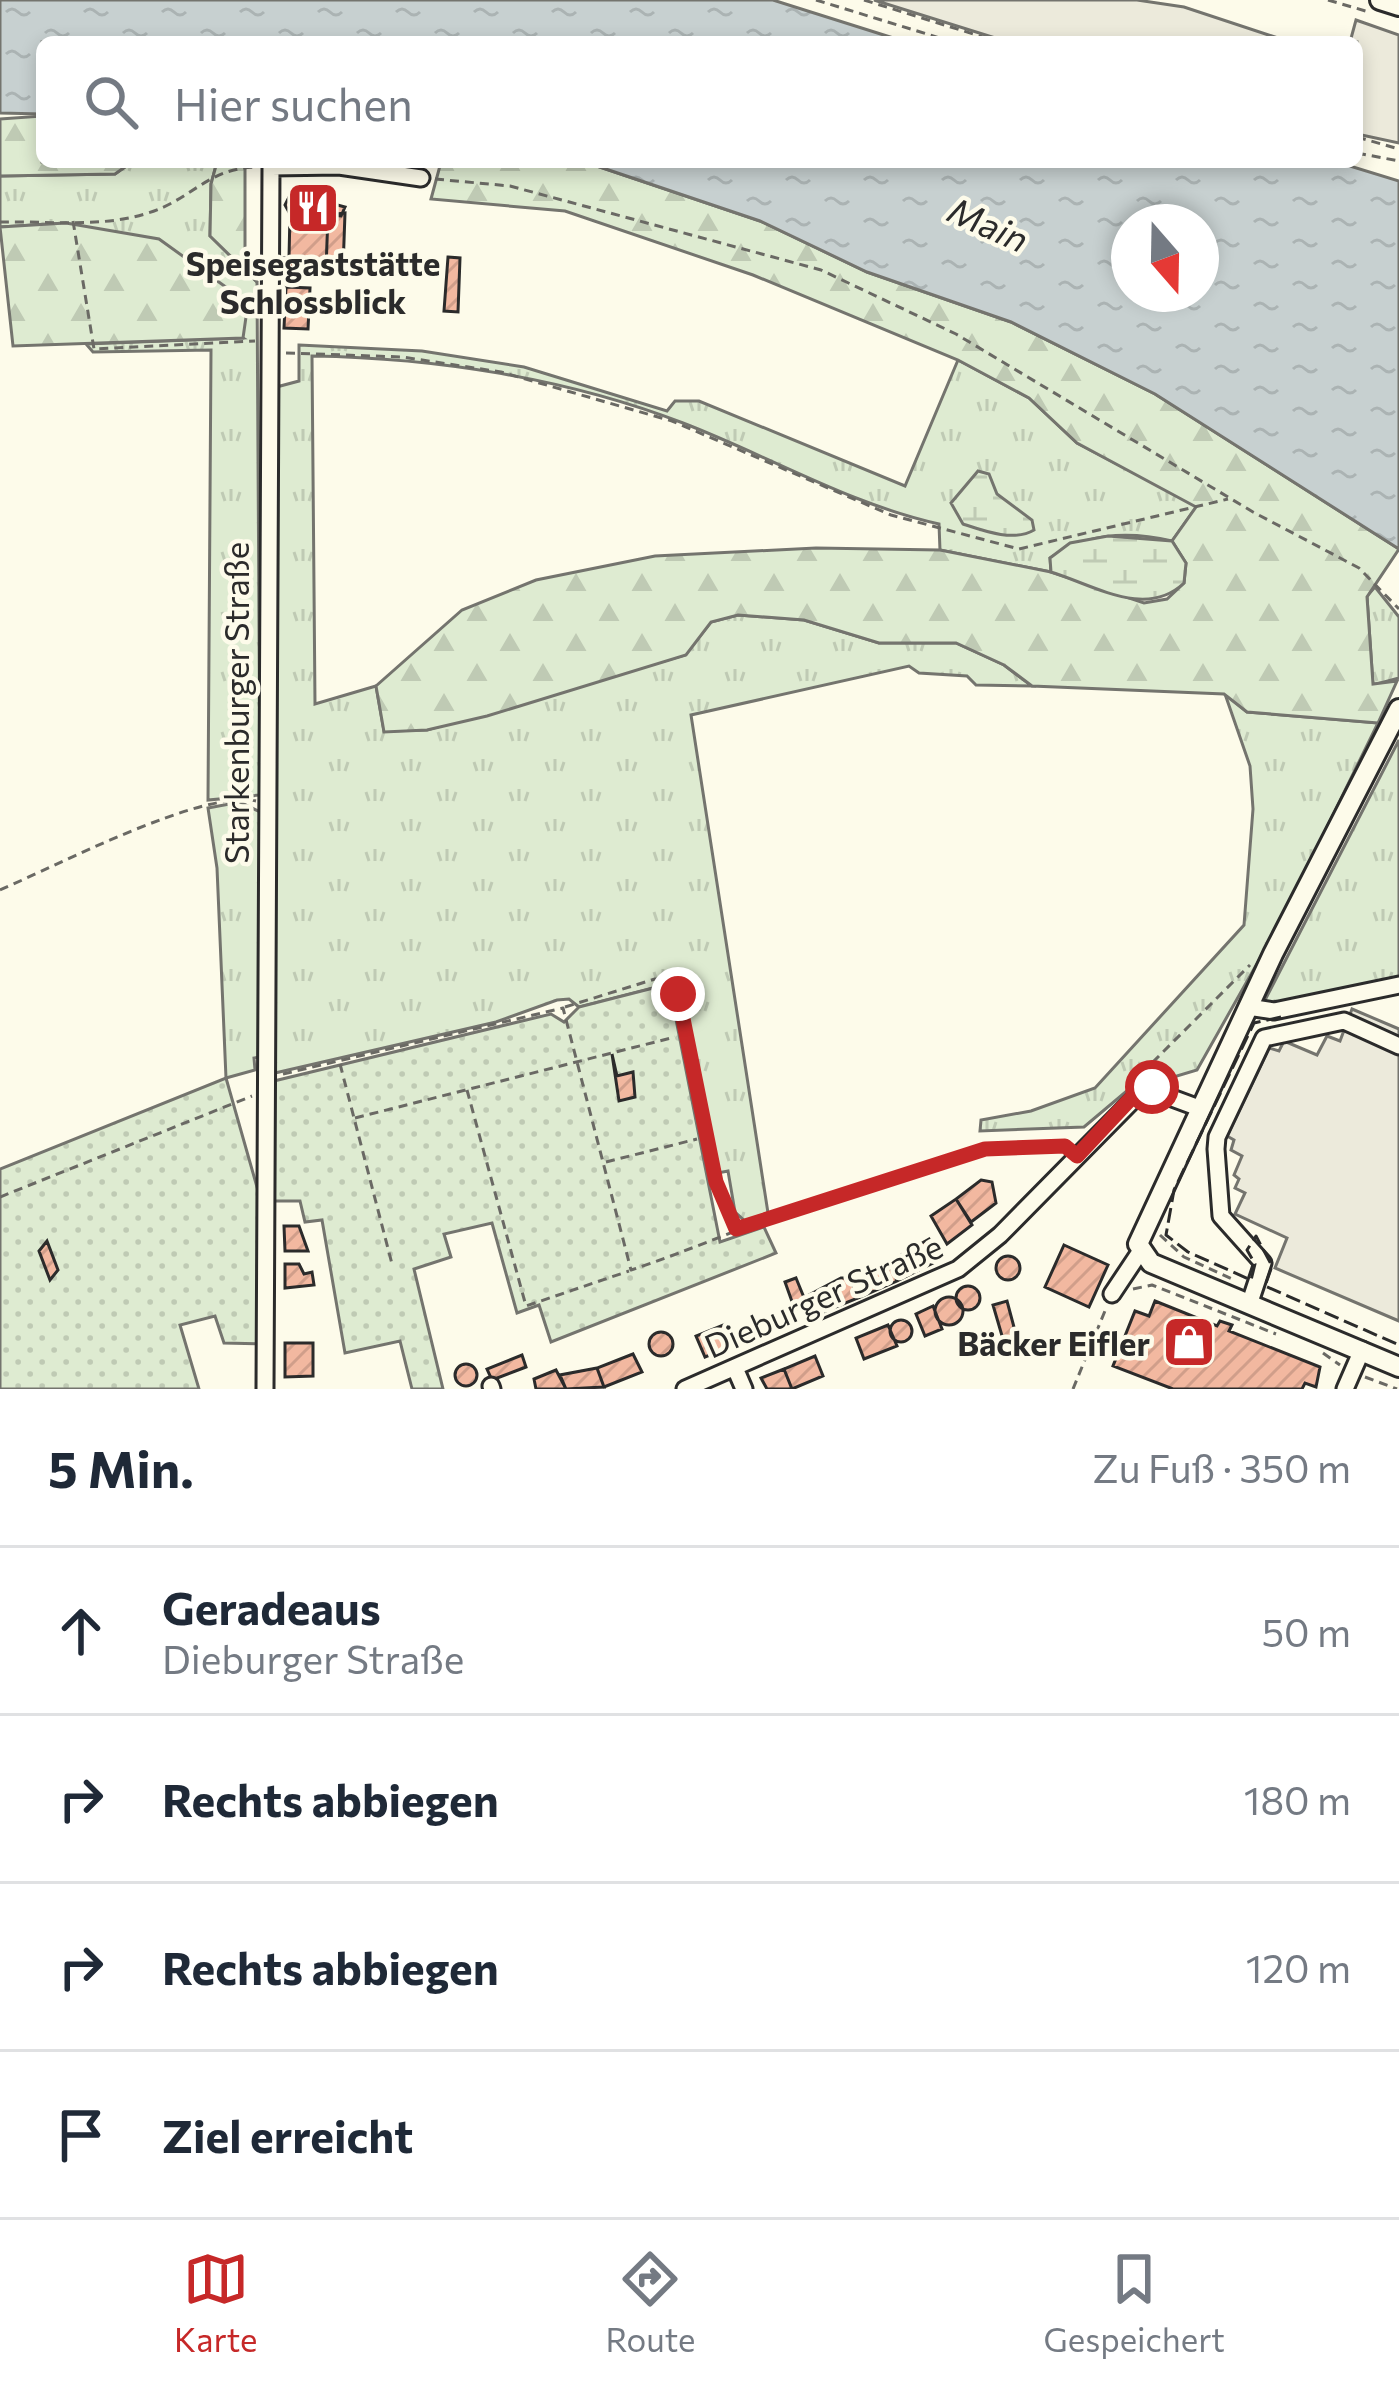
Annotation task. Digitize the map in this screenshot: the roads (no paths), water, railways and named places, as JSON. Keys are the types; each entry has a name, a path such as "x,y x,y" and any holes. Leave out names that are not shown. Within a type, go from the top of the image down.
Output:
{"main road":[{"path":"1376,6 1399,6"},
{"path":"1399,710 1273,954 1139,1234 1140,1252 1156,1265 1399,1366"}],"street":[{"name":"Starkenburger Straße","path":"265,1389 264,802 271,168"},
{"name":"Starkenburger Straße","path":"353,168 421,178"},
{"path":"1248,1007 1274,1011 1399,986"},
{"path":"1250,1302 1263,1263 1221,1216 1217,1137 1264,1038 1344,1021 1399,1046"},
{"name":"Dieburger Straße","path":"685,1389 958,1269 1145,1088 1199,1108"},
{"path":"1112,1294 1140,1252"},
{"path":"1345,1389 1361,1350"},
{"path":"735,1368 744,1389"}],"water":[{"path":"0,0 773,0 887,36 36,36 36,114 0,113"},
{"name":"Main","path":"603,168 1357,168 1399,181 1399,549 1155,394 1011,322 867,272 760,221"}],"place":[{"name":"Speisegaststätte Schlossblick","path":"313,208"},
{"name":"Bäcker Eifler","path":"1189,1342"}]}
